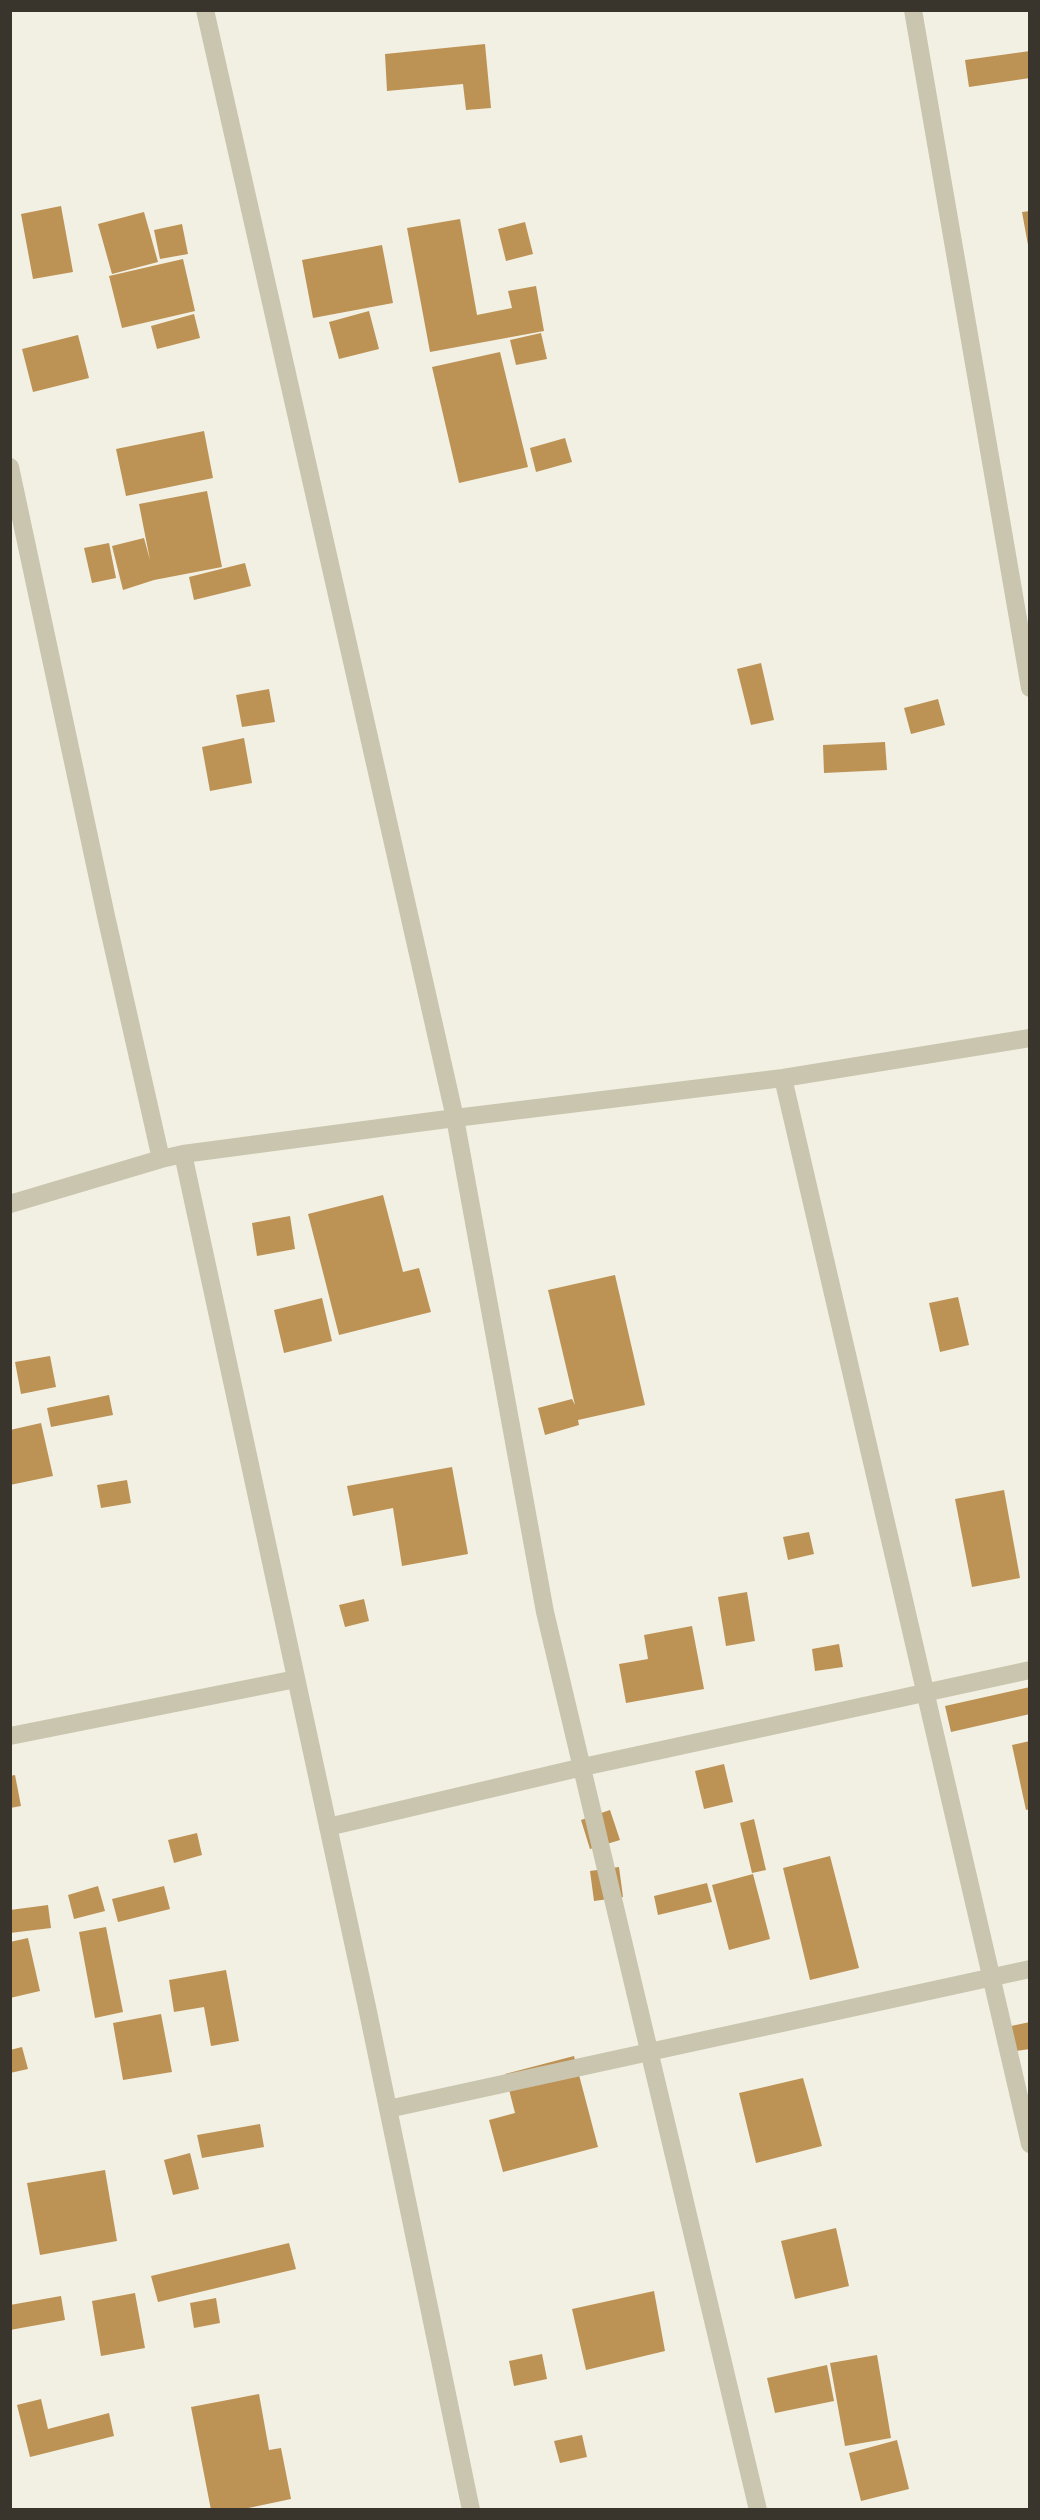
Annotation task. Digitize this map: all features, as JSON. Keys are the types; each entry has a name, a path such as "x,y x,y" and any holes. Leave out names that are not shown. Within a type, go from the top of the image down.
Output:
{"street":[{"path":"205,10 455,1118 545,1612 758,2510"},
{"path":"913,10 1029,688"},
{"path":"10,467 103,904 162,1159"},
{"path":"10,1204 183,1154 783,1078 1029,1038"},
{"path":"783,1078 1029,2145"},
{"path":"183,1154 388,2109 471,2510"},
{"path":"328,1827 583,1767 1029,1670"},
{"path":"10,1736 296,1679"},
{"path":"388,2109 1029,1969"}],"building":[{"path":"485,44 491,108 466,110 463,84 387,91 385,54"},
{"path":"1030,51 1030,78 969,87 965,60"},
{"path":"61,206 73,272 33,279 21,214"},
{"path":"1030,211 1030,244 1028,245 1022,212"},
{"path":"144,212 158,262 112,274 98,224"},
{"path":"460,219 477,315 512,308 508,291 536,286 544,331 430,352 407,228"},
{"path":"525,222 533,254 506,261 498,229"},
{"path":"182,224 188,254 160,259 154,230"},
{"path":"382,245 393,303 313,318 302,260"},
{"path":"183,259 195,311 122,328 109,276"},
{"path":"369,311 379,349 339,359 329,322"},
{"path":"194,314 200,338 157,349 151,326"},
{"path":"541,333 547,359 516,365 510,340"},
{"path":"78,335 89,378 33,392 22,349"},
{"path":"500,352 528,467 459,483 432,367"},
{"path":"204,431 213,478 126,496 116,449"},
{"path":"565,438 572,462 536,472 530,448"},
{"path":"207,491 222,567 154,580 123,590 112,546 144,538 150,560 139,504"},
{"path":"109,543 116,578 92,583 84,548"},
{"path":"245,563 251,586 194,600 189,577"},
{"path":"761,663 774,720 751,725 737,669"},
{"path":"269,689 275,722 242,727 236,695"},
{"path":"938,699 945,725 911,734 904,708"},
{"path":"244,738 252,783 210,791 202,747"},
{"path":"885,742 887,770 824,773 823,745"},
{"path":"383,1195 403,1272 419,1268 431,1312 339,1335 308,1214"},
{"path":"290,1216 295,1249 257,1256 252,1223"},
{"path":"615,1275 645,1405 578,1420 579,1425 545,1435 538,1408 572,1399 575,1405 548,1290"},
{"path":"958,1297 969,1345 940,1352 929,1303"},
{"path":"322,1298 332,1341 284,1353 274,1310"},
{"path":"50,1356 56,1387 21,1394 15,1362"},
{"path":"109,1395 113,1415 51,1427 47,1408"},
{"path":"41,1423 53,1476 10,1485 10,1430"},
{"path":"452,1467 468,1554 402,1566 393,1508 353,1516 347,1486"},
{"path":"127,1480 131,1503 101,1508 97,1485"},
{"path":"1004,1490 1020,1578 972,1587 955,1499"},
{"path":"809,1532 814,1554 788,1560 783,1537"},
{"path":"747,1592 755,1641 726,1646 718,1597"},
{"path":"364,1599 369,1621 345,1627 339,1605"},
{"path":"692,1626 704,1689 626,1703 619,1664 648,1659 644,1635"},
{"path":"839,1644 843,1667 815,1671 812,1649"},
{"path":"1030,1687 1030,1714 951,1732 945,1706"},
{"path":"1030,1741 1030,1809 1026,1810 1012,1745"},
{"path":"724,1764 733,1802 704,1809 695,1771"},
{"path":"15,1775 21,1806 10,1808 10,1776"},
{"path":"610,1810 620,1840 590,1849 581,1820"},
{"path":"754,1819 766,1870 752,1873 740,1823"},
{"path":"197,1833 202,1855 174,1863 168,1840"},
{"path":"830,1856 859,1968 810,1980 783,1868"},
{"path":"619,1867 623,1897 594,1901 590,1871"},
{"path":"753,1874 770,1939 729,1950 712,1885"},
{"path":"707,1883 712,1902 658,1915 654,1896"},
{"path":"98,1886 105,1911 74,1919 68,1895"},
{"path":"164,1886 170,1909 118,1922 112,1899"},
{"path":"48,1905 51,1928 10,1933 10,1910"},
{"path":"106,1927 123,2012 95,2018 79,1932"},
{"path":"28,1938 40,1991 10,1998 10,1942"},
{"path":"226,1970 239,2041 211,2046 204,2007 174,2012 169,1980"},
{"path":"161,2014 172,2072 123,2080 113,2023"},
{"path":"1030,2022 1030,2049 1016,2051 1011,2026"},
{"path":"22,2047 28,2069 10,2073 10,2050"},
{"path":"574,2056 598,2147 503,2172 489,2120 515,2113 505,2074"},
{"path":"803,2078 822,2146 756,2163 739,2093"},
{"path":"260,2124 264,2147 202,2158 197,2135"},
{"path":"190,2153 199,2189 173,2195 164,2160"},
{"path":"105,2170 117,2241 40,2255 27,2183"},
{"path":"836,2228 849,2286 795,2299 781,2241"},
{"path":"289,2243 296,2269 158,2302 151,2276"},
{"path":"654,2291 665,2351 586,2370 572,2309"},
{"path":"135,2293 145,2348 101,2356 92,2301"},
{"path":"61,2296 65,2320 10,2330 10,2305"},
{"path":"216,2298 220,2323 194,2328 190,2303"},
{"path":"542,2354 547,2379 514,2386 509,2361"},
{"path":"877,2355 891,2438 845,2446 830,2363"},
{"path":"827,2365 834,2401 775,2413 767,2378"},
{"path":"259,2394 269,2450 281,2448 291,2499 239,2510 211,2510 191,2407"},
{"path":"41,2399 48,2429 109,2413 114,2436 30,2457 17,2405"},
{"path":"582,2435 587,2457 560,2463 554,2441"},
{"path":"897,2440 909,2489 861,2501 849,2453"}]}
